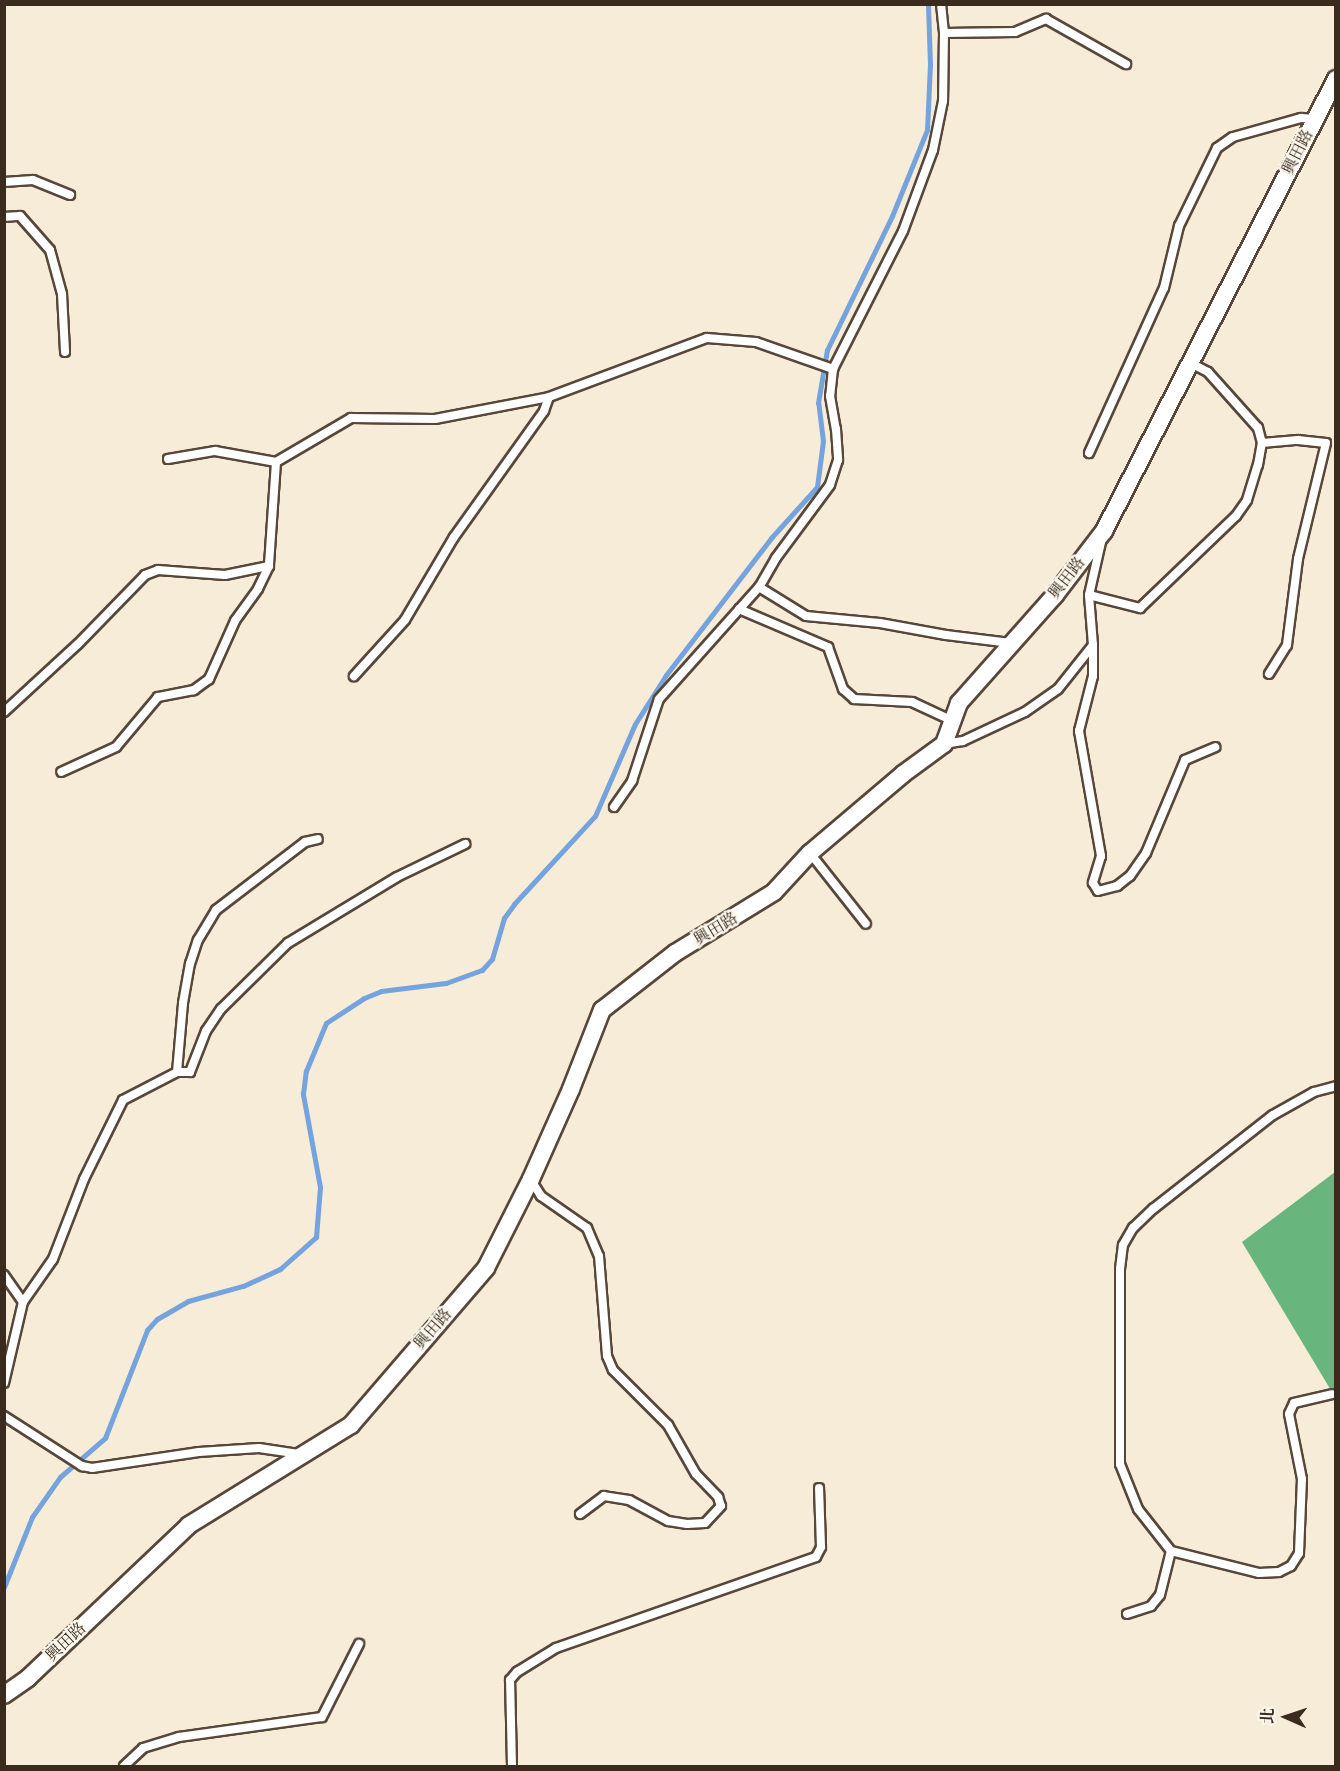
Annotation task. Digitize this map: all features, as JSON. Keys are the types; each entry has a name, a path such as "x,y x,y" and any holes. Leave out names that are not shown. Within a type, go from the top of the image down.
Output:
{"street":[{"name":"興田路","path":"4,1695 28,1678 189,1526 351,1425 486,1268 531,1179 602,1010 675,953 774,892 810,853 903,774 944,744 959,703 1054,595 1104,531 1335,79"}],"lane":[{"path":"614,807 632,781 659,699 759,587 776,558 830,485 837,460 836,429 830,396 833,369 903,231 933,150 943,101 944,33 941,4"},
{"path":"944,33 1015,32 1046,19 1126,64"},
{"path":"1089,453 1164,288 1179,226 1217,148 1233,137 1301,118 1315,119"},
{"path":"4,182 33,180 70,195"},
{"path":"4,217 20,216 50,250 62,294 65,352"},
{"path":"168,459 215,451 276,462 351,418 435,419 549,397 707,338 756,342 833,369"},
{"path":"1089,595 1140,608 1236,516 1246,500 1258,465 1262,444 1258,428 1223,386 1208,372 1190,363"},
{"path":"354,676 405,620 454,537 544,411 549,397"},
{"path":"1262,444 1298,440 1326,443 1298,559 1287,645 1269,674"},
{"path":"61,772 116,747 158,697 194,690 209,678 234,621 258,589 269,566 276,462"},
{"path":"1104,531 1089,595 1094,676 1079,731 1101,856 1093,883 1098,891 1117,886 1130,876 1146,853 1185,760 1215,747"},
{"path":"4,712 78,644 144,575 158,570 225,575 269,566"},
{"path":"759,587 806,615 880,623 946,635 1011,643"},
{"path":"739,609 828,647 843,689 854,699 912,702 951,720"},
{"path":"944,744 963,741 1024,712 1058,689 1093,645"},
{"path":"177,1072 183,1003 190,964 198,940 216,910 305,842 318,839"},
{"path":"4,1383 23,1302 53,1259 84,1179 123,1100 177,1072 190,1072 206,1031 221,1009 288,943 397,877 465,844"},
{"path":"810,853 867,924"},
{"path":"1332,1394 1294,1403 1289,1414 1302,1479 1299,1553 1292,1566 1279,1572 1259,1573 1171,1551 1138,1509 1120,1464 1120,1269 1123,1245 1133,1228 1153,1209 1274,1115 1314,1092 1335,1086"},
{"path":"531,1179 541,1196 587,1228 599,1256 607,1356 613,1370 668,1425 696,1474 718,1497 721,1506 705,1523 687,1524 668,1521 629,1500 604,1496 580,1514"},
{"path":"4,1275 23,1302"},
{"path":"4,1416 82,1466 92,1468 199,1452 249,1448 304,1455"},
{"path":"512,1767 510,1680 517,1672 556,1648 816,1557 821,1547 819,1488"},
{"path":"1127,1614 1151,1606 1160,1595 1171,1551"},
{"path":"124,1767 143,1748 179,1737 322,1717 359,1644"}],"green space":[{"path":"1335,1172 1335,1397 1242,1242"}],"waterway":[{"path":"4,1587 32,1517 60,1477 105,1438 147,1330 157,1319 188,1301 243,1286 280,1269 316,1237 320,1187 303,1094 306,1071 326,1023 364,998 381,991 446,983 482,970 492,959 504,918 514,904 595,816 635,724 666,675 771,538 817,487 823,441 818,403 827,350 892,216 927,130 930,65 928,4"}]}
